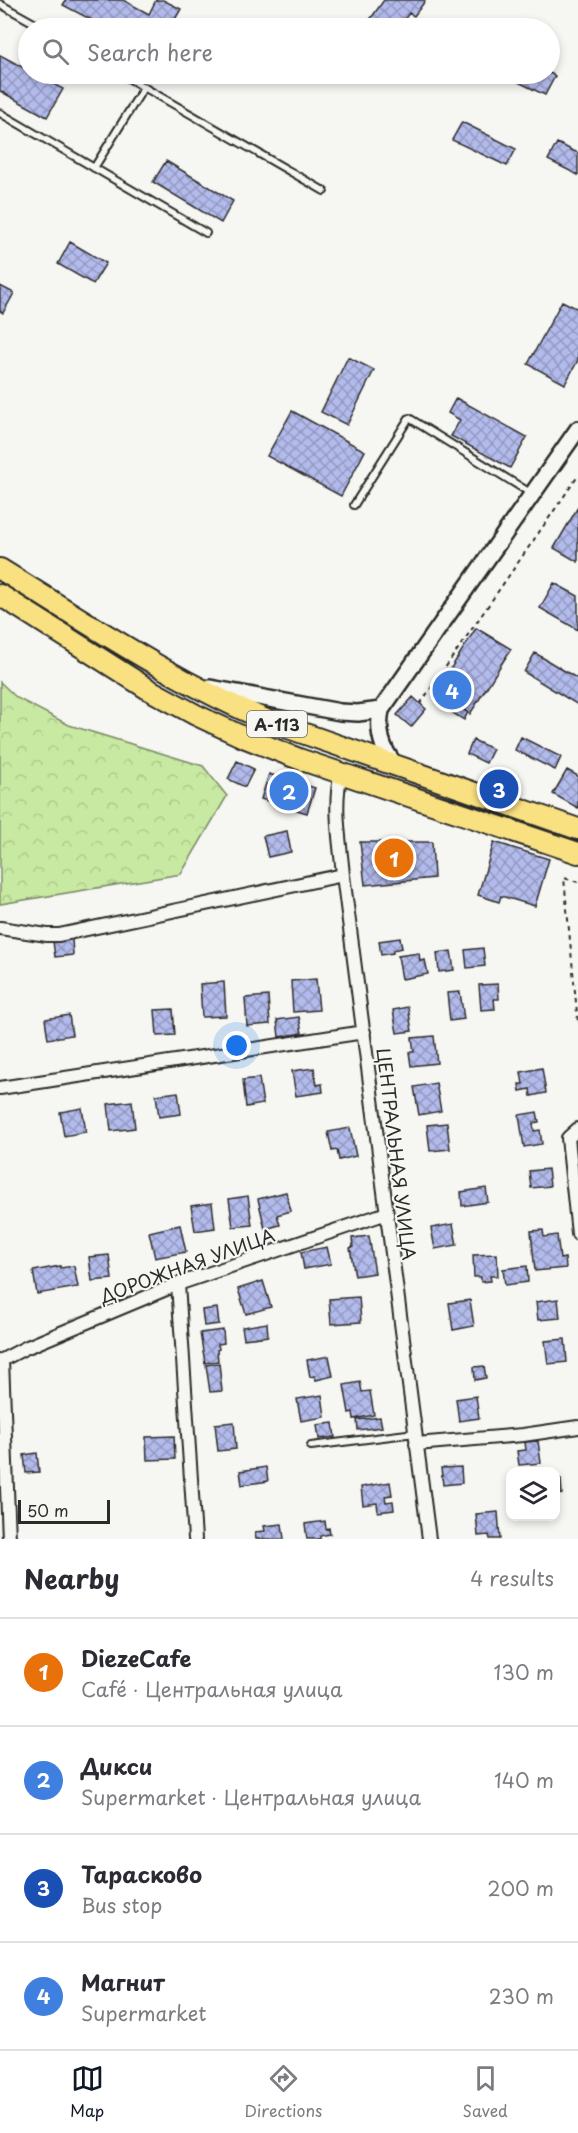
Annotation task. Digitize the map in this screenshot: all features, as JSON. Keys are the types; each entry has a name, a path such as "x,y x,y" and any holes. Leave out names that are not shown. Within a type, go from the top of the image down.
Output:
{"highway":[{"name":"А-113","path":"0,569 180,679 230,705 271,722 578,829"},
{"name":"А-113","path":"0,594 148,688 196,715 250,740 578,853"}],"street":[{"path":"395,765 386,754 381,741 378,724 381,710 578,429"},
{"path":"180,679 213,689 340,712 358,713 381,710"},
{"name":"ЦЕНТРАЛЬНАЯ УЛИЦА","path":"341,773 337,804 343,874 429,1539"},
{"path":"0,928 59,935 343,874"},
{"path":"0,1088 364,1032"},
{"path":"578,1129 568,1138 578,1234"},
{"name":"ДОРОЖНАЯ УЛИЦА","path":"1,1360 178,1284 387,1213"},
{"path":"178,1284 195,1539"},
{"path":"1,1360 9,1539"},
{"path":"416,1438 523,1435 578,1427"}],"lane":[{"path":"0,4 25,18"},
{"path":"139,84 324,191"},
{"path":"94,168 144,87"},
{"path":"0,113 206,233"},
{"path":"354,505 409,418 532,494"},
{"path":"311,1446 416,1438"}],"path":[{"path":"420,704 578,476"},
{"path":"578,882 564,878 578,1023"}],"green space":[{"path":"0,682 17,698 69,725 203,766 227,796 181,874 0,904"}],"building":[{"path":"66,0 123,0 149,14 156,0 163,0 181,9 176,18 88,18 63,5"},
{"path":"384,0 425,1 414,16 409,13 405,18 371,18"},
{"path":"0,55 18,65 18,84 53,84 63,89 47,117 0,91"},
{"path":"522,84 551,84 545,95"},
{"path":"462,122 516,149 507,166 452,140"},
{"path":"557,143 578,153 578,175 548,160"},
{"path":"166,161 233,201 221,223 153,182"},
{"path":"70,242 106,263 93,284 58,264"},
{"path":"0,286 14,293 3,313 0,311"},
{"path":"562,301 578,309 578,360 565,384 528,364"},
{"path":"348,357 374,370 347,425 321,412"},
{"path":"456,398 527,437 510,468 451,436 460,420 448,413"},
{"path":"292,411 365,451 341,496 267,456"},
{"path":"578,507 578,562 554,548"},
{"path":"554,583 578,596 578,630 540,608"},
{"path":"476,628 511,649 470,714 436,692"},
{"path":"535,653 578,679 578,705 524,672"},
{"path":"413,697 426,709 411,727 397,715"},
{"path":"445,697 468,712 464,720 440,705"},
{"path":"521,737 561,757 555,770 515,750"},
{"path":"473,740 493,749 486,763 467,754"},
{"path":"237,761 254,769 245,787 228,779"},
{"path":"567,770 578,776 578,808 553,794"},
{"path":"269,774 315,788 307,813 261,799"},
{"path":"287,831 291,852 268,857 263,836"},
{"path":"360,842 432,842 434,878 365,885"},
{"path":"494,842 549,859 535,906 501,896 499,902 478,895"},
{"path":"400,938 402,948 393,950 393,953 381,955 379,941"},
{"path":"72,939 73,955 55,957 53,941"},
{"path":"483,948 485,966 467,968 465,950"},
{"path":"451,951 454,970 439,972 437,953"},
{"path":"419,953 420,961 425,960 428,974 402,979 398,956"},
{"path":"316,979 319,1010 293,1012 291,981"},
{"path":"224,982 226,1016 202,1017 200,984"},
{"path":"498,984 499,999 494,999 495,1009 481,1010 479,985"},
{"path":"460,992 464,1019 450,1021 447,993"},
{"path":"268,996 270,1024 247,1026 245,998"},
{"path":"408,1007 412,1031 397,1033 393,1010"},
{"path":"173,1009 175,1035 157,1036 155,1010"},
{"path":"69,1015 72,1035 48,1039 45,1019"},
{"path":"299,1017 302,1033 279,1037 277,1020"},
{"path":"434,1036 437,1063 411,1066 409,1052 414,1052 412,1038"},
{"path":"314,1068 317,1085 322,1084 323,1092 296,1096 292,1071"},
{"path":"542,1068 546,1093 531,1096 530,1089 520,1091 519,1084 523,1084 521,1072"},
{"path":"259,1078 263,1104 246,1107 243,1080"},
{"path":"436,1083 441,1111 419,1115 414,1087"},
{"path":"178,1092 181,1114 159,1117 156,1095"},
{"path":"132,1101 135,1128 111,1131 108,1104"},
{"path":"82,1108 86,1132 64,1136 60,1112"},
{"path":"537,1112 539,1122 533,1123 534,1131 540,1130 542,1144 524,1147 519,1115"},
{"path":"447,1123 450,1149 430,1151 427,1125"},
{"path":"350,1128 356,1156 339,1160 337,1150 332,1151 328,1132"},
{"path":"548,1169 550,1186 531,1188 529,1171"},
{"path":"486,1188 488,1202 462,1206 461,1192"},
{"path":"286,1192 291,1211 277,1215 280,1225 265,1229 258,1199"},
{"path":"248,1196 252,1225 233,1227 229,1199"},
{"path":"212,1203 215,1228 195,1231 191,1206"},
{"path":"453,1224 457,1245 435,1249 431,1228"},
{"path":"180,1225 186,1252 155,1258 149,1232"},
{"path":"543,1230 544,1237 557,1235 560,1259 565,1258 566,1268 535,1271 531,1231"},
{"path":"369,1236 375,1273 355,1276 350,1248 353,1247 352,1238"},
{"path":"327,1247 331,1264 304,1269 301,1252"},
{"path":"497,1254 498,1276 490,1276 491,1281 481,1282 481,1277 474,1277 473,1255"},
{"path":"109,1255 112,1279 92,1281 89,1257"},
{"path":"60,1266 60,1268 74,1266 78,1287 37,1294 33,1271"},
{"path":"527,1266 528,1282 505,1285 503,1269"},
{"path":"263,1281 271,1307 246,1314 238,1289"},
{"path":"359,1297 361,1322 331,1324 329,1299"},
{"path":"558,1299 560,1318 538,1320 536,1302"},
{"path":"470,1300 474,1326 453,1330 449,1303"},
{"path":"217,1308 219,1324 204,1326 202,1310"},
{"path":"267,1323 268,1336 244,1339 242,1327"},
{"path":"223,1330 224,1343 218,1344 218,1361 205,1363 200,1333"},
{"path":"565,1339 567,1362 548,1364 545,1341"},
{"path":"329,1356 333,1376 316,1380 315,1376 310,1377 307,1360"},
{"path":"219,1363 222,1391 210,1392 206,1365"},
{"path":"484,1366 486,1378 475,1380 474,1367"},
{"path":"360,1382 362,1392 370,1391 374,1415 354,1419 353,1412 349,1413 344,1385"},
{"path":"322,1395 325,1417 301,1421 297,1399"},
{"path":"476,1396 479,1418 459,1421 456,1399"},
{"path":"380,1417 382,1427 358,1430 357,1420"},
{"path":"234,1422 236,1449 218,1451 215,1424"},
{"path":"333,1423 335,1437 319,1439 317,1425"},
{"path":"174,1436 175,1459 147,1460 146,1437"},
{"path":"538,1441 541,1463 519,1465 517,1451 526,1450 525,1442"},
{"path":"37,1453 39,1472 26,1473 24,1455"},
{"path":"266,1467 268,1481 242,1485 240,1471"},
{"path":"461,1467 462,1483 443,1485 441,1468"},
{"path":"560,1479 561,1479 562,1494 560,1494"},
{"path":"390,1482 392,1495 385,1496 386,1502 393,1501 394,1510 378,1512 377,1503 363,1505 361,1487"},
{"path":"498,1512 500,1539 490,1539 489,1535 478,1536 476,1514"},
{"path":"325,1521 326,1529 329,1528 330,1534 320,1536 320,1539 307,1539 305,1524"},
{"path":"282,1524 284,1539 256,1539 255,1532 265,1531 264,1526"}],"place":[{"name":"Магнит","path":"452,690"},
{"name":"Тарасково","path":"499,789"},
{"name":"Дикси","path":"289,791"},
{"name":"DiezeCafe","path":"394,858"}]}
